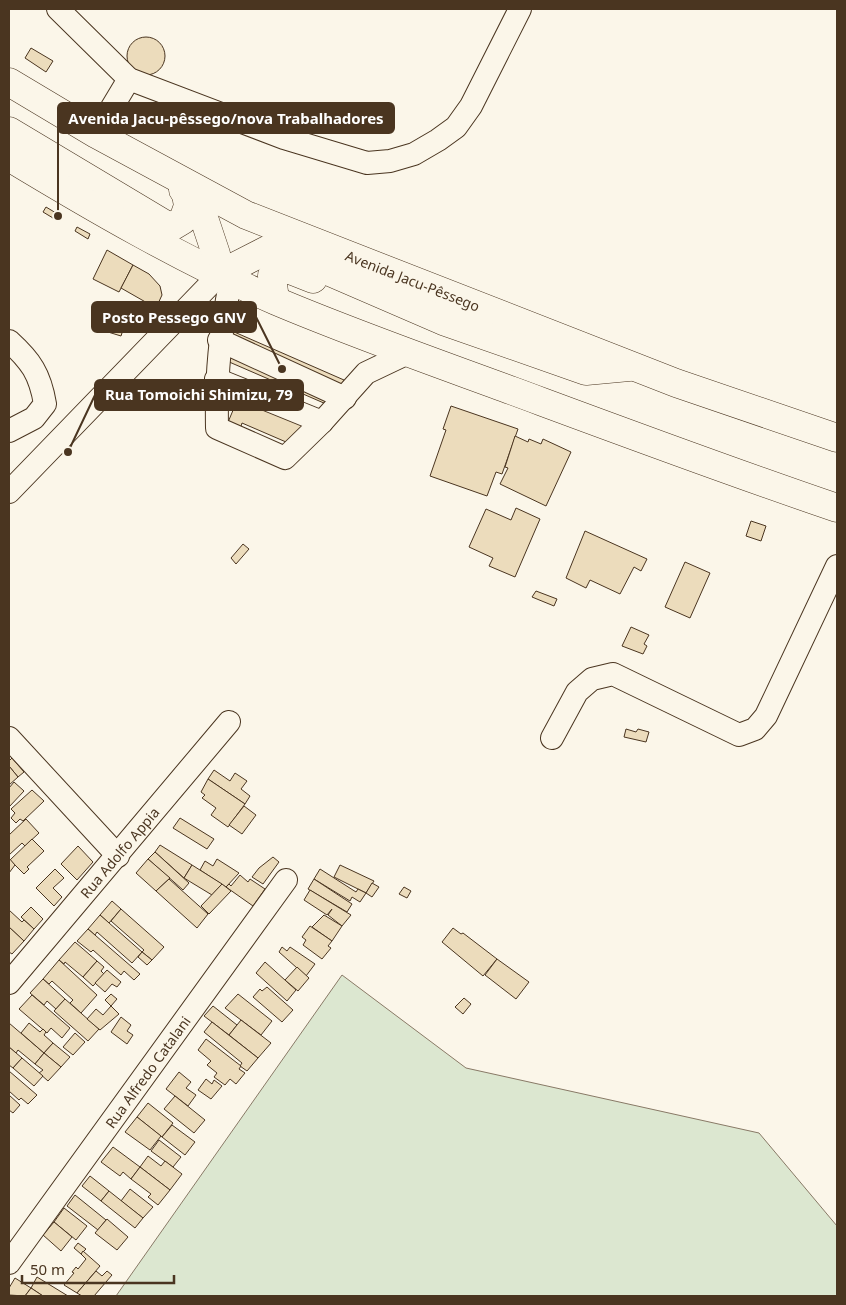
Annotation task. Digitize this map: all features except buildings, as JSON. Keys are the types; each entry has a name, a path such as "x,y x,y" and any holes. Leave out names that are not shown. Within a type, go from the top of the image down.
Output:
{"highway":[{"name":"Avenida Jacu-Pêssego","path":"9,82 180,185 246,215 635,367 837,438"},
{"path":"9,131 166,225 178,224 187,214 180,185"},
{"path":"9,157 81,200 225,277 275,300 408,353 837,508"},
{"path":"180,185 204,216 225,277"},
{"path":"225,277 269,250 288,254 443,321 586,370 635,367"},
{"path":"275,300 272,276 285,268 470,342 512,345"}],"street":[{"path":"58,9 129,79 284,138 368,163 390,161 414,154 456,127 471,106 520,9"},
{"path":"96,134 129,79"},
{"path":"225,277 216,379 217,428 285,458 345,398 366,373 408,353"},
{"path":"9,492 225,277"},
{"path":"219,340 345,398"},
{"path":"9,341 34,367 41,382 45,404 34,418 9,432"},
{"path":"216,379 322,422"},
{"path":"552,738 577,692 592,679 613,674 739,735 755,729 766,716 837,566"},
{"name":"Rua Adolfo Appia","path":"9,983 229,722"},
{"path":"9,738 118,856"},
{"name":"Rua Alfredo Catalani","path":"9,1263 286,880"}],"green space":[{"path":"342,975 466,1068 759,1133 837,1226 837,1296 116,1296"}],"place":[{"name":"Avenida Jacu-pêssego/nova Trabalhadores","path":"58,216"},
{"name":"Posto Pessego GNV","path":"282,369"},
{"name":"Rua Tomoichi Shimizu, 79","path":"68,452"}]}
